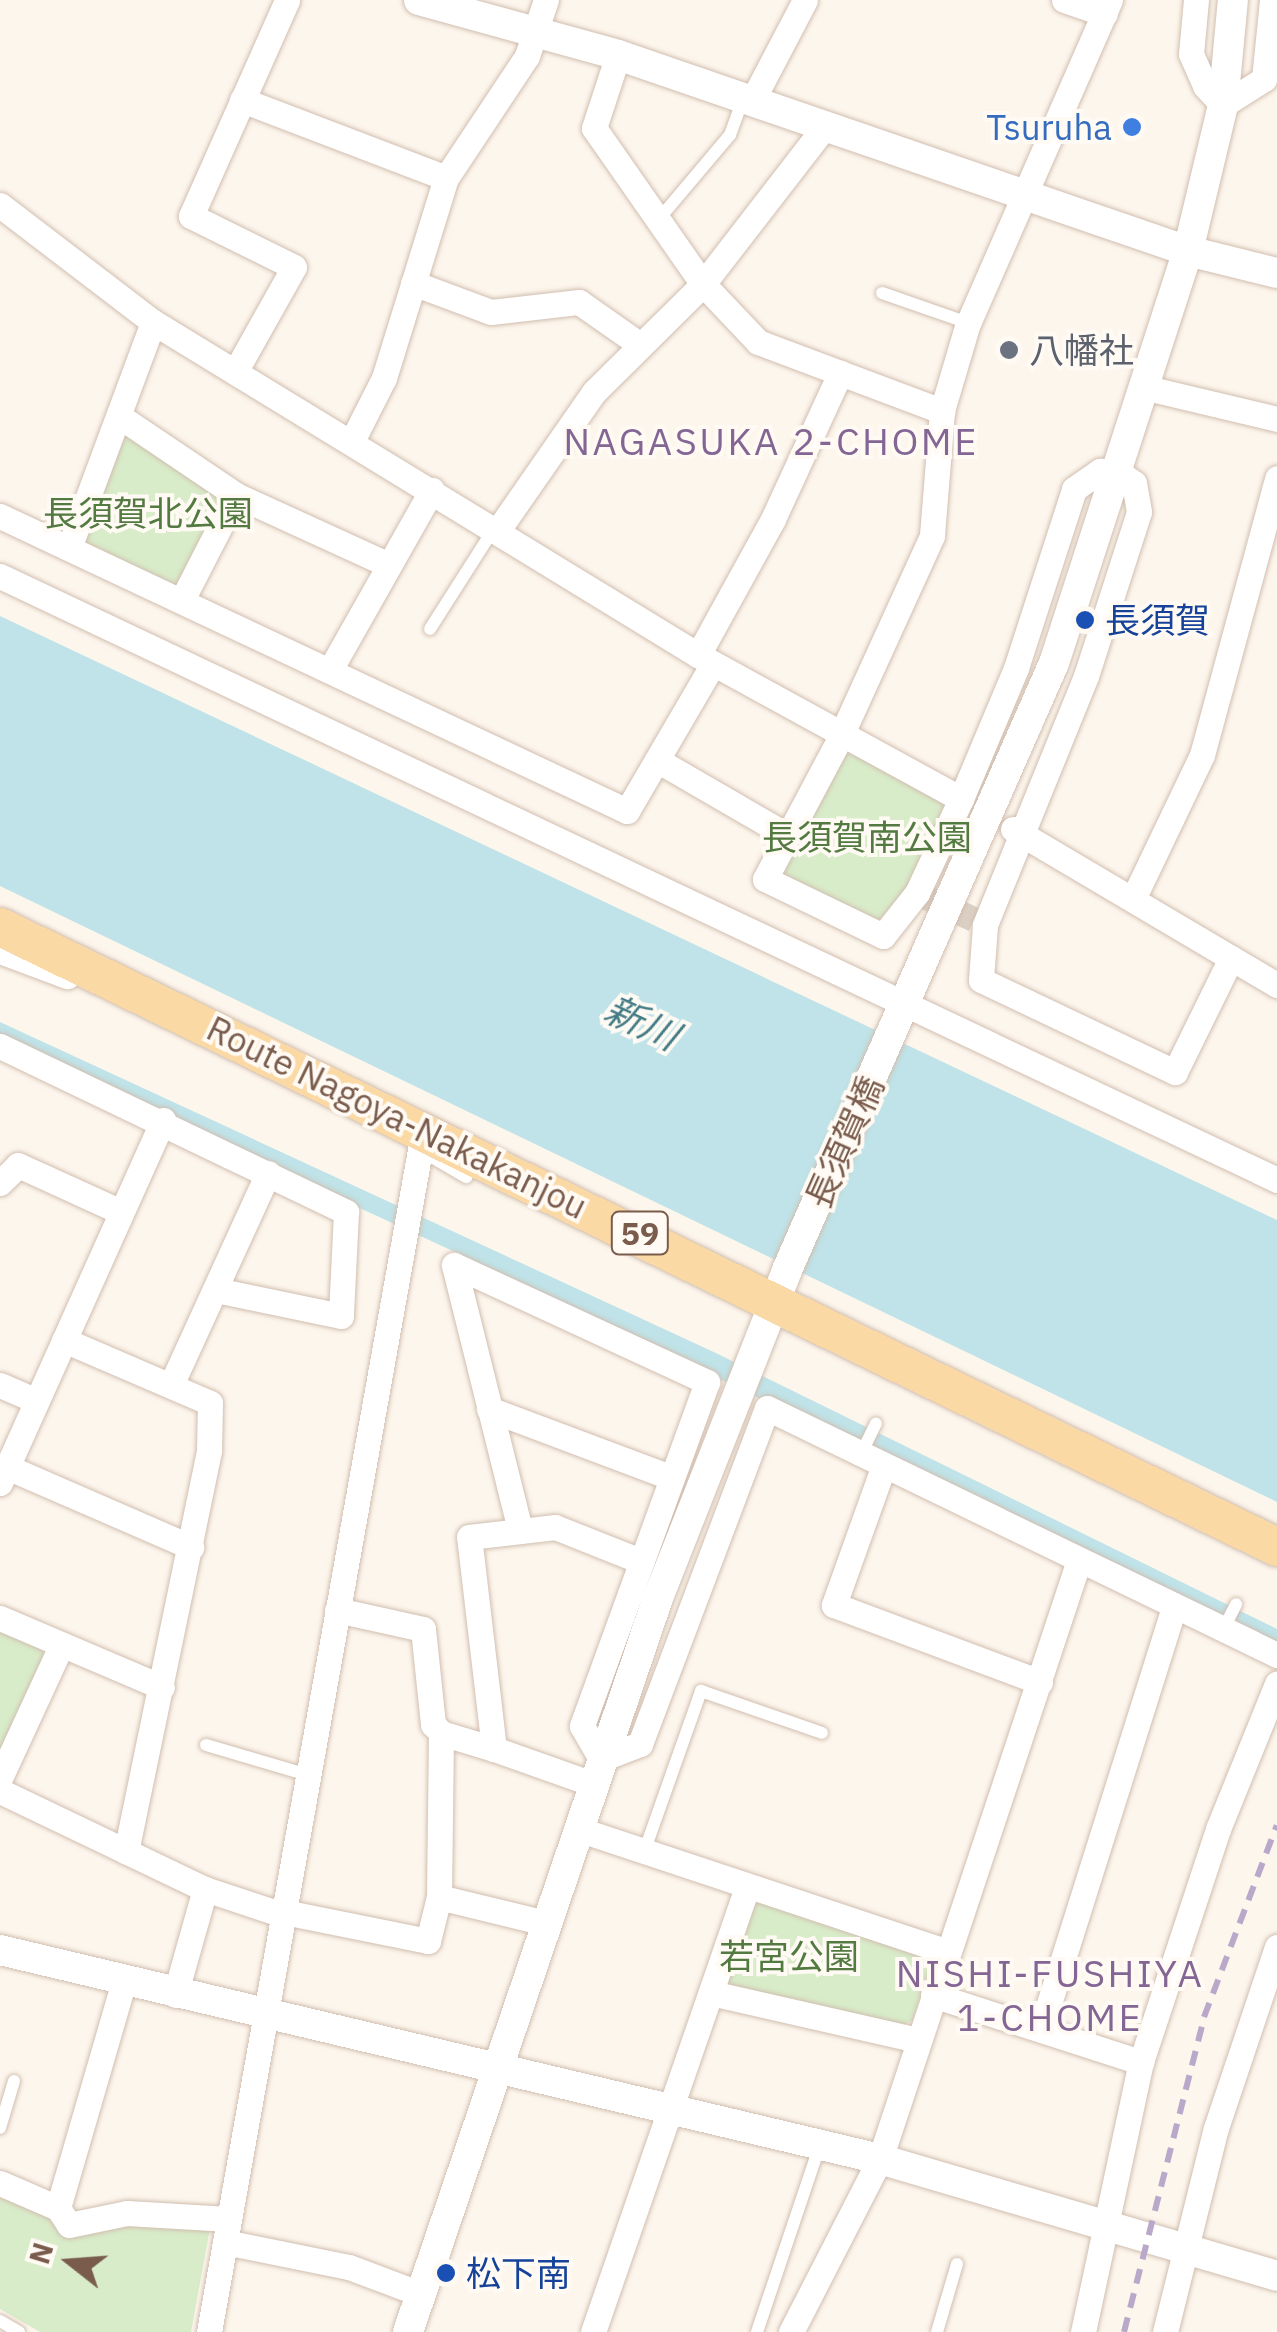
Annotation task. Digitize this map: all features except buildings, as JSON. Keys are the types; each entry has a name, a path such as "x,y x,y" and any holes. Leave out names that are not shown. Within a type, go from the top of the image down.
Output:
{"main road":[{"name":"Route Nagoya-Nakakanjou","path":"0,927 151,994 422,1139 781,1285 1277,1547"}],"street":[{"path":"234,372 294,267 191,216 287,0"},
{"path":"419,0 618,55 1188,251 1277,273"},
{"path":"352,441 384,378 446,178 527,56 546,0"},
{"path":"748,99 805,0"},
{"path":"1064,0 1107,7 1028,198 968,323 942,411 932,536 841,736 765,879 883,936 922,895 1016,668 1074,489 1100,471 1120,472 1134,483 1138,512 1086,676 980,922 982,980 1174,1072 1231,958"},
{"path":"1196,0 1191,54 1205,86 1223,105 1264,79 1272,0"},
{"name":"長須賀橋","path":"408,2332 597,1771 753,1356 1054,663 1120,472 1188,251 1223,105 1233,0"},
{"path":"618,55 594,128 703,284 758,342 942,411"},
{"path":"242,100 446,178"},
{"path":"497,529 594,392 703,284 826,126"},
{"path":"0,206 153,322 706,660 960,799"},
{"path":"412,283 490,312 579,302 639,344"},
{"path":"69,548 153,322"},
{"path":"0,516 627,811 706,660 840,373"},
{"path":"1147,388 1277,419"},
{"path":"119,416 236,495 389,565"},
{"path":"1133,899 1202,756 1277,478"},
{"path":"330,670 432,490"},
{"path":"182,600 236,495"},
{"path":"0,576 904,1009 1277,1180"},
{"path":"657,760 788,836"},
{"path":"1016,831 1277,985"},
{"path":"0,951 151,994"},
{"path":"0,1046 163,1120 346,1212 341,1316 214,1290"},
{"path":"163,1120 4,1475 191,1547"},
{"path":"210,2332 422,1139"},
{"path":"0,1183 18,1165 122,1212"},
{"path":"171,1386 268,1173"},
{"path":"520,1528 454,1265 707,1382 638,1560 582,1726 597,1771"},
{"path":"64,1340 210,1404 209,1451 191,1547 126,1850"},
{"path":"0,1384 37,1401"},
{"path":"337,1610 423,1629 433,1724 441,1733 494,1749 597,1771 640,1744 767,1408 1277,1655"},
{"path":"490,1409 670,1477"},
{"path":"869,1456 834,1605 1040,1682"},
{"path":"494,1749 469,1537 520,1528 555,1528 638,1560"},
{"path":"791,2332 880,2159 1079,1560"},
{"path":"1041,2028 1174,1606"},
{"path":"0,1618 162,1686"},
{"path":"0,1778 61,1646"},
{"path":"1082,2332 1141,2062 1218,1829 1277,1684"},
{"path":"0,1791 204,1889 283,1913 428,1941 439,1898 441,1733"},
{"path":"578,1828 747,1888 947,1952"},
{"path":"593,2332 747,1888"},
{"path":"175,1995 204,1889"},
{"path":"439,1898 546,1923"},
{"path":"1166,2332 1216,2128 1277,1947"},
{"path":"0,1950 265,2018 880,2159 1277,2276"},
{"path":"58,2208 124,1982"},
{"path":"711,1993 918,2040"},
{"path":"933,1994 1141,2062"},
{"path":"0,2183 58,2208 69,2224 127,2214 227,2230 420,2294"}],"lane":[{"path":"659,218 730,136 748,99"},
{"path":"882,293 968,323"},
{"path":"430,629 497,529"},
{"path":"422,1139 466,1177"},
{"path":"869,1456 874,1426"},
{"path":"1225,1627 1236,1604"},
{"path":"644,1852 701,1691 822,1733"},
{"path":"206,1746 308,1775"},
{"path":"0,2128 14,2081"},
{"path":"757,2332 820,2145"},
{"path":"937,2332 958,2264"},
{"path":"0,2321 19,2332"}],"green space":[{"name":"長須賀北公園","path":"128,435 217,493 221,504 182,583 172,585 85,542 117,440"},
{"name":"長須賀南公園","path":"846,751 943,803 946,815 921,872 880,919 870,921 783,877 780,869"},
{"path":"0,1628 40,1647 45,1657 0,1757"},
{"name":"若宮公園","path":"760,1901 924,1958 929,1969 913,2020 900,2027 731,1986 727,1980 751,1906"},
{"path":"0,2192 51,2214 211,2223 191,2332 40,2332 0,2309"}],"water":[{"name":"新川","path":"0,616 1277,1220 1277,1502 0,886"},
{"path":"0,1022 718,1354 1277,1629 1277,1647 455,1252 0,1042"}],"tunnel":[{"path":"926,897 974,919"}],"railway":[{"path":"1124,2332 1204,2017 1277,1825"}],"place":[{"name":"Tsuruha","path":"1132,127"},
{"name":"八幡社","path":"1009,350"},
{"name":"長須賀","path":"1085,620"},
{"name":"松下南","path":"446,2273"}],"district":[{"name":"NAGASUKA 2-CHOME","path":"771,441"},
{"name":"NISHI-FUSHIYA 1-CHOME","path":"1050,1995"}]}
